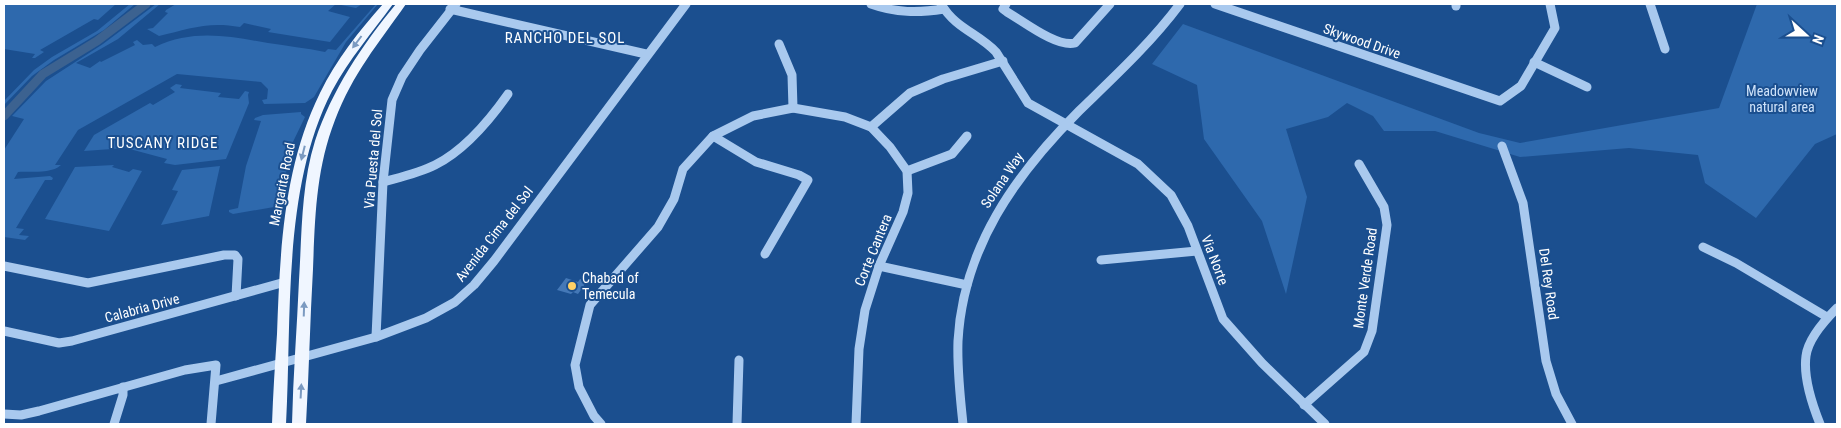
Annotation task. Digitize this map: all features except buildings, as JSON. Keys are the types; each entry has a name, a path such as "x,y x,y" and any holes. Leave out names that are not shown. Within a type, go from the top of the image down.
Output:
{"main road":[{"name":"Margarita Road","path":"279,424 285,282 291,209 308,135 323,98 348,54 388,4"},
{"name":"Margarita Road","path":"299,424 308,229 315,164 323,134 342,89 362,54 401,4"}],"street":[{"name":"Avenida Cima del Sol","path":"216,381 376,337 426,318 455,302 474,284 646,54 686,4"},
{"path":"870,4 892,12 905,13 921,13 942,6"},
{"path":"1006,4 1003,9 1007,12 1058,42 1068,45 1075,43 1110,4"},
{"name":"Solana Way","path":"963,424 958,379 959,329 967,285 986,229 1007,192 1026,165 1133,59 1167,22 1180,4"},
{"name":"Skywood Drive","path":"1215,4 1500,101 1521,86 1534,62"},
{"path":"1550,4 1555,28 1534,62 1587,87"},
{"path":"1650,4 1665,49"},
{"path":"453,6 646,54"},
{"name":"Via Puesta del Sol","path":"376,337 383,182 396,87 453,6"},
{"name":"Via Norte","path":"942,6 952,20 964,31 990,46 1003,61 1020,95 1028,103 1138,164 1171,195 1188,226 1223,318 1262,363 1325,424"},
{"path":"779,44 790,64 795,87 793,108"},
{"path":"871,127 910,93 943,79 1003,61"},
{"path":"383,182 444,161 486,122 508,94"},
{"path":"601,424 579,387 575,365 590,305 658,227 674,199 683,169 713,136 754,116 793,108 845,117 871,127 890,147 907,171 952,154 968,136"},
{"path":"713,136 756,162 799,175 808,180 765,254"},
{"name":"Del Rey Road","path":"1502,146 1523,202 1546,361 1556,394 1572,424"},
{"name":"Monte Verde Road","path":"1304,405 1364,352 1372,332 1386,225 1384,207 1359,164"},
{"name":"Corte Cantera","path":"856,424 859,349 865,310 880,266 903,212 908,193 907,171"},
{"path":"1703,247 1736,263 1827,316"},
{"path":"1100,260 1197,251"},
{"path":"4,266 88,283 224,255 235,255 238,260 236,296"},
{"path":"880,266 967,285"},
{"name":"Calabria Drive","path":"4,331 59,343 72,341 285,282"},
{"path":"1820,424 1811,400 1806,355 1827,316 1837,308"},
{"path":"737,424 739,360"},
{"path":"4,414 20,415 40,411 185,370 216,365 216,381 210,424"},
{"path":"114,424 124,395 123,387"}],"green space":[{"path":"4,4 116,4 98,20 94,19 40,50 44,52 32,58 35,54 4,49"},
{"path":"130,4 135,4 104,30 54,60 32,76 4,105 4,101 34,70 52,57 97,31"},
{"path":"156,4 160,4 118,39 76,63 90,68 100,61 135,45 133,42 137,40 143,45 152,44 155,47 169,41 197,36 225,36 325,52 328,49 336,50 378,4 346,42 314,97 305,103 264,104 262,100 267,99 268,89 261,82 177,74 78,130 55,165 61,165 57,168 47,171 18,172 14,179 50,176 53,178 52,180 45,180 16,228 24,229 19,235 29,236 25,240 4,237 4,150 24,119 12,116 46,81 103,44"},
{"path":"176,4 336,4 328,11 350,17 330,42 268,32 271,29 244,23 240,27 208,25 159,36 147,29 153,28 168,13 165,12 166,10"},
{"path":"336,4 362,4 356,8"},
{"name":"Meadowview natural area","path":"1757,4 1837,4 1837,134 1815,144 1756,218 1705,183 1698,155 1629,148 1520,157 1435,131 1384,131 1373,116 1347,103 1328,117 1286,129 1307,197 1286,294 1262,221 1204,139 1197,85 1152,64 1183,24 1479,133 1520,143 1719,108"},
{"path":"176,84 182,85 180,88 221,93 218,97 239,99 245,91 249,92 249,103 226,159 175,165 164,163 167,159 126,148 84,151 94,135 150,103 153,105 175,92 170,88"},
{"path":"301,112 305,117 290,148 282,199 274,207 233,214 229,212 229,210 238,208 246,166 261,121 254,120 255,118 263,115"},
{"path":"114,165 112,167 129,172 133,169 142,171 109,231 45,219 75,167"},
{"path":"220,166 209,216 161,225 178,191 172,190 182,170"}],"waterway":[{"path":"4,116 43,74 97,41 146,4"}],"place":[{"name":"Chabad of Temecula","path":"572,286"}],"district":[{"name":"RANCHO DEL SOL","path":"565,38"},
{"name":"TUSCANY RIDGE","path":"163,143"}]}
